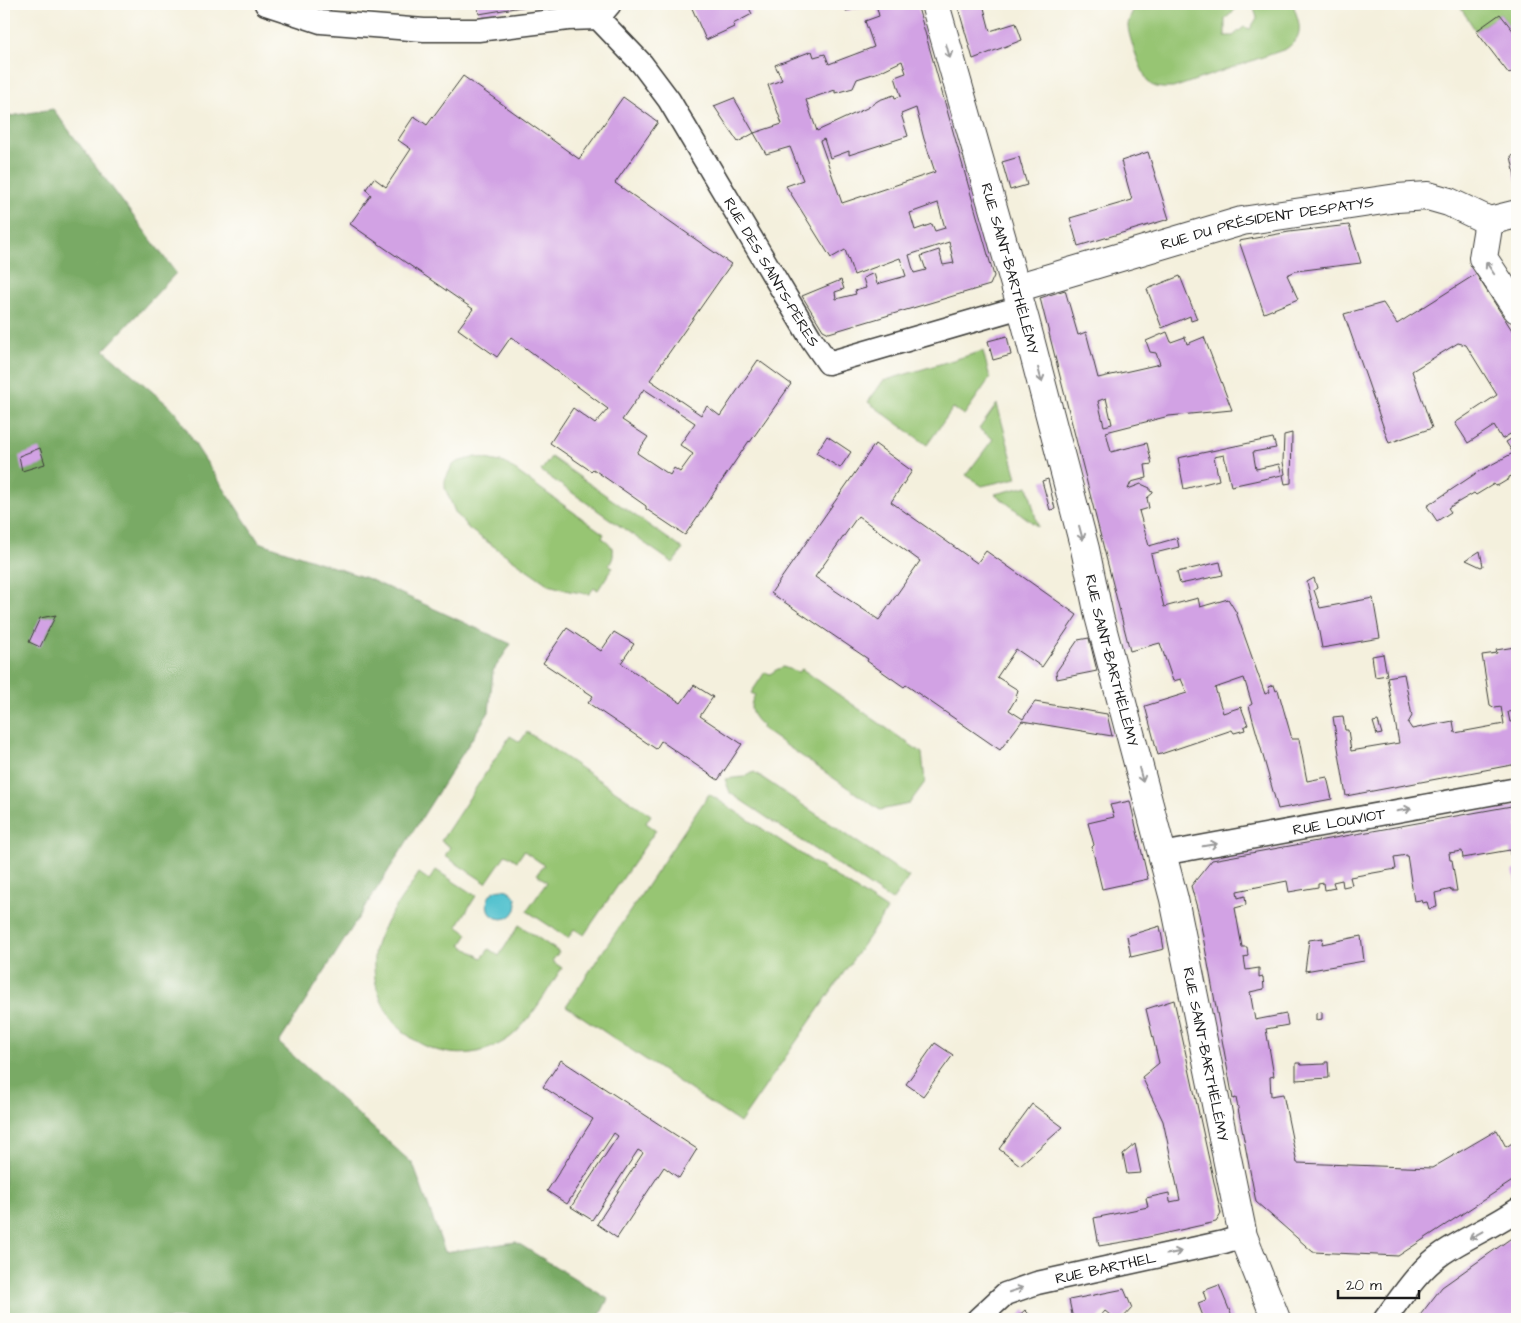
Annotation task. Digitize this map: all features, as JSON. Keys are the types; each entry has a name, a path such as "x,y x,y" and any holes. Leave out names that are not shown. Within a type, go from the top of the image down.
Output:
{"main road":[{"name":"RUE SAINT-BARTHÉLÉMY","path":"935,4 1007,251 1085,548 1099,616 1162,854 1178,919 1243,1236 1276,1319"},
{"name":"RUE DU PRÉSIDENT DESPATYS","path":"1019,297 1242,221 1397,198 1428,196 1449,202 1489,222"},
{"path":"1517,214 1489,222 1483,258 1517,309"}],"street":[{"path":"266,4 321,22 424,30 478,30 568,18 604,11"},
{"name":"RUE DES SAINTS-PÈRES","path":"604,11 669,100 810,338 828,363 1019,297"},
{"name":"RUE LOUVIOT","path":"1162,854 1517,789"},
{"path":"1385,1319 1418,1275 1442,1253 1517,1210"},
{"name":"RUE BARTHEL","path":"978,1319 1005,1294 1037,1283 1215,1244 1243,1236"}],"green space":[{"path":"1138,4 1238,4 1235,10 1225,19 1225,36 1233,36 1244,27 1250,29 1257,18 1254,7 1258,4 1293,4 1299,23 1299,34 1286,49 1173,88 1158,87 1153,86 1147,80 1140,66 1128,30 1130,17"},
{"path":"1458,4 1517,4 1517,31 1515,33 1500,14 1476,31"},
{"path":"53,109 176,273 104,350 176,412 259,542 369,579 511,644 493,671 489,712 279,1043 413,1164 445,1252 516,1242 608,1299 598,1319 4,1319 4,117"},
{"path":"983,351 990,378 964,415 953,408 927,445 868,402 883,381"},
{"path":"997,404 1017,478 982,486 966,475 993,439 979,429"},
{"path":"476,457 505,463 604,534 602,538 609,543 613,550 613,557 609,565 613,567 598,590 594,588 589,594 549,585 469,529 455,512 445,488 445,480 452,466 457,462"},
{"path":"551,457 683,549 673,563 541,471"},
{"path":"1028,486 1038,527 995,494"},
{"path":"783,667 798,672 802,669 922,753 925,782 909,804 880,810 761,728 763,726 752,712 751,704 755,695 751,693 765,672 770,674"},
{"path":"527,732 651,815 646,823 656,830 584,935 574,929 568,938 527,911 547,882 537,874 544,865 524,851 517,861 506,854 486,883 445,856 450,847 441,841 510,736 520,742"},
{"path":"754,772 909,877 892,901 730,793 725,779 743,777"},
{"path":"709,794 887,910 740,1123 566,1006"},
{"path":"436,870 476,896 457,926 468,934 461,945 482,958 489,949 499,956 519,925 559,952 552,961 562,968 528,1019 512,1036 482,1051 462,1054 441,1052 422,1045 392,1019 381,1000 375,979 375,949 382,930 419,873 429,880"}],"water":[{"path":"502,889 513,893 517,904 513,915 502,919 491,915 487,904 491,893"}],"building":[{"path":"477,4 527,4 527,6 479,14"},
{"path":"696,4 747,4 752,14 733,24 734,27 706,40 691,6"},
{"path":"844,4 874,4 846,11"},
{"path":"876,4 917,4 994,276 990,285 829,333 823,330 802,296 841,280 844,289 835,292 836,299 856,294 855,291 866,288 863,278 874,273 877,284 906,276 900,258 854,275 845,250 831,258 786,186 803,180 790,147 766,154 754,133 782,124 768,85 782,80 775,65 812,51 814,57 825,54 829,64 874,47 865,21 879,16","holes":["902,61 906,73 895,77 901,96 895,98 894,95 879,100 867,108 817,131 806,100 835,90 835,93 853,88 857,79 879,72","916,108 935,172 842,203 820,141 824,139 830,158 849,151 849,155 908,136 901,114","938,203 945,228 935,231 932,224 915,230 910,213","949,242 954,263 943,265 939,250 921,256 926,270 914,273 909,255"]},
{"path":"957,4 983,4 990,31 1016,23 1022,40 973,59"},
{"path":"1500,14 1515,33 1517,31 1517,67 1509,74 1476,31"},
{"path":"463,76 579,159 623,97 658,122 615,183 731,264 650,380 701,415 707,406 720,416 758,360 791,384 749,441 685,535 646,509 646,506 593,469 591,471 550,443 573,408 595,424 608,409 511,337 497,357 458,329 473,309 350,224 371,195 366,189 374,178 386,187 411,149 398,140 414,116 427,125","holes":["644,389 695,423 680,445 693,454 680,472 674,468 670,475 637,453 648,437 622,420"]},
{"path":"734,98 754,133 738,142 714,106"},
{"path":"1148,152 1169,219 1078,246 1070,218 1132,200 1121,161"},
{"path":"1517,155 1517,181 1516,181 1511,156"},
{"path":"1019,157 1027,185 1010,190 1002,162"},
{"path":"1349,225 1361,263 1296,271 1287,275 1298,299 1264,313 1239,241 1289,232"},
{"path":"1476,274 1517,338 1517,430 1502,439 1494,426 1468,443 1455,423 1497,395 1466,345 1458,343 1412,371 1432,428 1389,443 1344,314 1383,303 1397,324"},
{"path":"1180,276 1197,319 1191,321 1190,316 1162,328 1147,289"},
{"path":"1065,290 1078,335 1086,332 1098,378 1160,364 1156,353 1150,352 1146,341 1167,332 1171,342 1185,337 1187,344 1204,337 1232,410 1169,416 1106,432 1111,452 1147,443 1152,464 1145,465 1147,478 1131,482 1128,489 1141,484 1150,488 1150,491 1153,492 1147,498 1149,508 1139,511 1149,546 1177,538 1179,547 1151,554 1164,607 1198,598 1200,607 1228,599 1236,612 1265,694 1270,692 1268,687 1274,685 1276,691 1278,690 1292,739 1299,739 1307,781 1327,777 1332,799 1278,809 1249,706 1252,704 1244,678 1215,688 1223,713 1241,707 1248,725 1244,727 1245,730 1234,733 1232,730 1158,755 1145,706 1187,693 1181,679 1173,681 1160,643 1130,651 1040,298","holes":["1106,398 1112,424 1104,426 1098,401"]},
{"path":"1007,336 1011,355 993,360 988,341"},
{"path":"1292,433 1291,483 1285,484 1283,475 1285,474 1283,462 1284,435"},
{"path":"1517,435 1517,451 1513,453 1506,442"},
{"path":"827,436 851,452 840,468 816,453"},
{"path":"1273,438 1276,448 1253,452 1256,469 1279,464 1282,475 1231,486 1224,455 1214,457 1219,480 1184,489 1178,458"},
{"path":"875,444 912,471 891,502 977,563 986,551 1077,615 1042,667 1016,649 997,677 1018,690 1009,710 1023,719 1035,702 1107,714 1112,736 1022,721 1000,750 906,685 904,687 867,661 868,659 771,593","holes":["858,516 920,561 879,620 815,577"]},
{"path":"40,448 45,464 22,471 19,456"},
{"path":"1513,453 1517,455 1517,472 1499,485 1495,486 1494,484 1476,495 1474,493 1448,508 1451,512 1437,521 1427,506 1478,472"},
{"path":"1048,479 1055,509 1050,510 1042,481"},
{"path":"1480,551 1483,566 1481,567 1466,560"},
{"path":"1220,562 1223,575 1180,584 1177,572"},
{"path":"1314,578 1317,588 1314,590 1320,608 1373,598 1380,638 1322,648 1307,582"},
{"path":"56,615 40,647 29,642 40,618"},
{"path":"567,628 601,651 614,632 634,644 621,663 681,703 694,685 713,697 700,716 742,744 718,780 661,741 656,749 588,703 593,696 543,663"},
{"path":"1089,638 1097,671 1057,679 1056,672 1078,640"},
{"path":"1515,647 1517,702 1514,702 1515,711 1508,712 1510,722 1517,721 1517,764 1346,796 1333,717 1343,716 1345,730 1348,730 1351,751 1399,743 1387,677 1404,674 1412,716 1408,723 1412,729 1453,721 1455,733 1504,724 1501,707 1495,708 1490,705 1482,655 1497,653 1496,650"},
{"path":"1383,654 1387,675 1375,677 1372,656"},
{"path":"1378,721 1382,734 1377,735 1373,722"},
{"path":"1130,801 1148,879 1102,889 1088,823 1114,817 1110,805"},
{"path":"1517,805 1517,853 1510,855 1510,850 1463,858 1462,851 1449,853 1457,891 1452,891 1452,889 1435,893 1437,907 1429,909 1427,902 1422,903 1421,900 1414,901 1407,855 1394,857 1396,869 1350,877 1352,885 1343,887 1342,880 1333,882 1335,888 1325,890 1324,883 1318,884 1318,887 1289,892 1287,881 1237,891 1238,898 1245,896 1246,905 1235,908 1242,947 1247,947 1248,956 1244,957 1246,970 1259,968 1259,978 1263,977 1264,989 1250,992 1255,1020 1286,1014 1288,1025 1266,1029 1274,1076 1270,1077 1271,1096 1283,1094 1297,1163 1432,1168 1497,1130 1506,1147 1517,1140 1517,1178 1398,1256 1313,1252 1256,1202 1236,1098 1233,1099 1199,915 1191,886 1212,860"},
{"path":"1513,870 1517,870 1516,886"},
{"path":"1160,926 1164,949 1131,957 1127,936"},
{"path":"1361,936 1364,961 1305,971 1309,940 1323,938 1322,944"},
{"path":"1174,1000 1221,1214 1216,1222 1099,1246 1094,1218 1148,1207 1146,1198 1169,1193 1170,1202 1180,1200 1163,1121 1142,1077 1159,1063 1146,1009"},
{"path":"1322,1012 1322,1019 1316,1020 1316,1013"},
{"path":"935,1043 953,1055 923,1096 906,1084"},
{"path":"561,1060 697,1149 679,1178 664,1167 617,1238 597,1224 643,1153 638,1150 592,1220 571,1207 618,1136 614,1133 567,1204 547,1191 593,1119 543,1087"},
{"path":"1325,1062 1328,1062 1329,1078 1296,1080 1296,1063 1301,1065 1325,1064"},
{"path":"1032,1104 1063,1127 1020,1165 999,1149"},
{"path":"1135,1144 1141,1173 1127,1174 1123,1154"},
{"path":"1517,1234 1517,1316 1512,1319 1417,1319 1442,1287"},
{"path":"1219,1285 1233,1319 1204,1319 1198,1303 1206,1300 1203,1291"},
{"path":"1124,1289 1132,1308 1122,1319 1115,1319 1105,1311 1098,1319 1073,1319 1069,1300"},
{"path":"1025,1310 1034,1319 1015,1319"}]}
